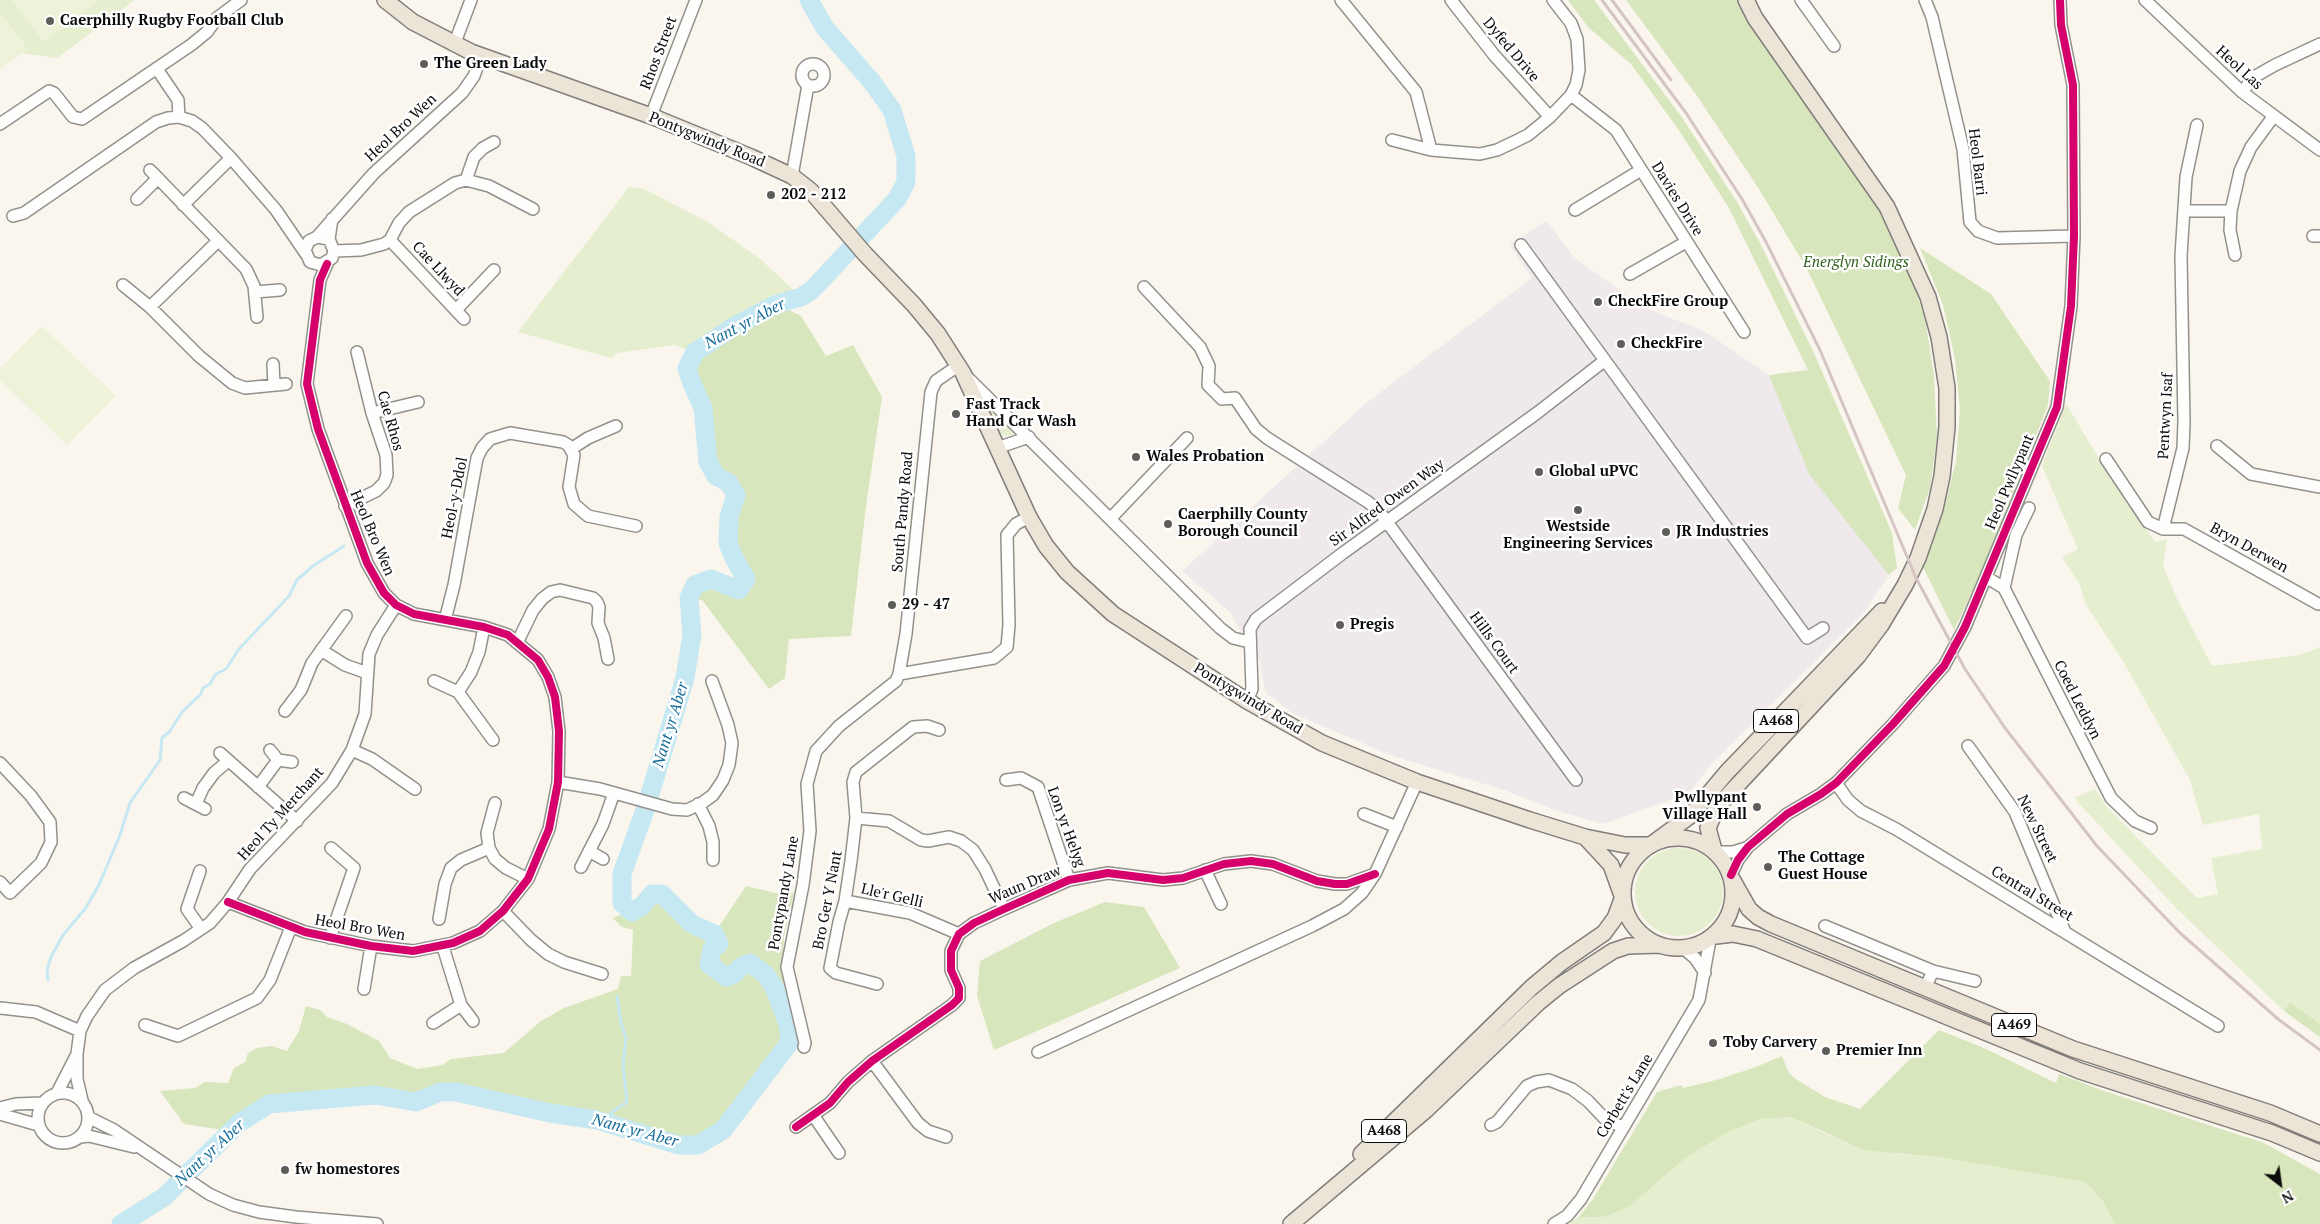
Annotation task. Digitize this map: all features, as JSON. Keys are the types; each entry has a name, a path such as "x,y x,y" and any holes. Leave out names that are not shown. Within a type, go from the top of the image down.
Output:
{"main road":[{"name":"Pontygwindy Road","path":"385,0 413,22 454,45 650,116 792,176 811,191 847,234 914,305 938,334 961,369 1029,518 1046,546 1067,572 1100,603 1126,623 1247,701 1322,743 1417,782 1585,837 1624,846 1651,845"},
{"name":"A468","path":"1715,851 1708,828 1717,806 1858,656 1900,595 1918,558 1930,526 1942,476 1947,406 1945,368 1928,296 1886,208 1755,18 1746,0"},
{"name":"A468","path":"1651,845 1690,816 1727,772 1900,595"},
{"name":"Pontygwindy Road","path":"1585,837 1611,865 1622,898"},
{"path":"1672,840 1691,840 1705,844 1726,862 1732,877 1727,920 1713,938 1696,946 1683,948 1660,945 1631,923 1624,912 1622,898 1625,881 1630,866 1637,856 1651,845 1672,840"},
{"name":"A469","path":"1732,877 1749,909 1763,921 2073,1049 2270,1113 2320,1134"},
{"name":"A468","path":"1315,1202 1387,1128 1532,987 1562,962 1604,933 1615,918 1622,898"},
{"name":"A469","path":"1713,938 1733,934 1757,939 2080,1071 2266,1131 2320,1153"},
{"name":"A468","path":"1291,1224 1436,1102 1538,1003 1570,978 1620,948 1660,945"}],"street":[{"path":"454,45 471,0"},
{"name":"Rhos Street","path":"650,116 696,0"},
{"path":"1340,0 1416,92 1431,150"},
{"name":"Dyfed Drive","path":"1450,0 1494,55 1550,117"},
{"path":"1392,140 1431,150 1480,154 1497,150 1528,135 1550,117 1571,95 1576,85 1579,70 1578,39 1571,23 1553,0"},
{"path":"1801,0 1834,46"},
{"name":"Heol Barri","path":"1925,0 1932,17 1963,149 1970,222 1978,231 1998,238 2074,236"},
{"name":"Heol Pwllypant","path":"1732,877 1738,860 1748,848 1787,814 1822,794 1836,783 1893,724 1944,666 1965,627 2057,406 2070,306 2074,236 2073,86 2061,25 2060,0"},
{"name":"Heol Las","path":"2145,0 2242,92 2273,117 2320,150"},
{"path":"0,124 49,91 54,93 73,117 82,119 192,45 207,32 217,18 239,1"},
{"path":"2242,92 2254,77 2274,65 2320,44"},
{"name":"Heol Bro Wen","path":"308,258 307,245 333,217 376,171 462,93 474,76 481,56"},
{"path":"157,69 178,100 179,117"},
{"path":"792,176 808,85"},
{"name":"Davies Drive","path":"1571,95 1616,130 1744,332"},
{"path":"12,216 24,212 156,122 179,117 192,121 202,128 268,200 289,227 320,280"},
{"path":"2235,256 2230,230 2231,211 2240,171 2251,147 2273,117"},
{"name":"Pentwyn Isaf","path":"2163,529 2179,466 2183,440 2181,256 2186,177 2197,125"},
{"path":"466,180 474,157 483,148 494,142"},
{"path":"183,205 230,158"},
{"path":"1575,210 1641,170"},
{"path":"137,199 154,174 246,269 255,292 257,317"},
{"path":"333,217 329,240 334,251 361,250 390,240 399,223 409,212 447,187 466,180 489,186 533,209"},
{"path":"2184,211 2231,211"},
{"path":"289,227 313,239 329,240"},
{"name":"Cae Llwyd","path":"390,240 464,319"},
{"path":"150,307 218,241"},
{"path":"1630,274 1686,242"},
{"path":"1521,245 1604,362 1807,638 1823,628"},
{"name":"Heol Bro Wen","path":"228,902 291,927 330,938 371,946 413,951 442,947 480,931 503,911 528,879 549,829 558,782 559,731 555,697 548,677 538,660 508,635 484,627 414,614 396,605 374,580 318,429 307,384 320,280 334,251"},
{"path":"308,258 316,265 327,264"},
{"path":"456,310 494,270"},
{"path":"123,285 150,307 199,356 232,383 246,388 280,385 272,364"},
{"name":"Hills Court","path":"1144,287 1200,347 1209,366 1208,385 1222,399 1235,398 1256,429 1379,511 1576,780"},
{"path":"255,292 280,290"},
{"name":"Cae Rhos","path":"345,506 376,491 384,483 387,474 386,455 372,413 357,352"},
{"name":"Sir Alfred Owen Way","path":"1247,701 1252,689 1250,629 1256,619 1604,362"},
{"name":"Pontygwindy Road","path":"961,369 1220,628 1233,638 1249,642"},
{"name":"South Pandy Road","path":"899,674 906,634 931,392 936,381 961,369"},
{"path":"372,413 418,402"},
{"path":"616,426 588,438 571,449 575,461 569,487 574,504 588,516 636,526"},
{"name":"Heol-y-Ddol","path":"445,620 454,585 477,458 482,448 490,439 510,433 563,442 571,449"},
{"path":"997,448 1028,437"},
{"path":"1111,518 1187,438"},
{"path":"2217,446 2251,474 2320,487"},
{"path":"2106,459 2148,522 2163,529"},
{"path":"1986,577 2004,588 2016,535 2029,508"},
{"path":"899,674 994,658 1006,646 1009,625 1007,535 1016,524 1029,518"},
{"name":"Bryn Derwen","path":"2163,529 2184,530 2318,604"},
{"name":"Coed Leddyn","path":"2004,588 2112,798 2135,821 2151,828"},
{"path":"517,643 533,610 542,598 551,592 560,590 593,598 597,602 599,607 598,623 604,638 608,659"},
{"name":"Heol Ty Merchant","path":"228,902 250,869 332,783 352,750 365,714 369,654 377,635 396,605"},
{"path":"285,711 300,690 312,663 346,616"},
{"path":"458,692 474,665 484,627"},
{"path":"321,650 345,665 367,673"},
{"name":"Pontypandy Lane","path":"804,1047 805,1043 786,967 803,885 810,831 807,784 816,751 839,726 896,681 899,674"},
{"path":"434,681 458,692 493,740"},
{"path":"558,782 614,793 672,809 687,810 713,795 723,780 729,765 732,743 728,725 712,681"},
{"name":"Bro Ger Y Nant","path":"877,984 836,973 830,968 845,901 856,818 853,782 856,772 913,727 928,726 939,730"},
{"name":"New Street","path":"1967,747 2015,812 2065,932"},
{"path":"270,750 278,760 292,762"},
{"path":"352,750 372,758 416,788"},
{"path":"184,798 201,806 203,788 225,757 297,821"},
{"path":"258,787 278,760"},
{"path":"0,763 31,796 50,822 51,842 41,862 10,893 0,882"},
{"name":"Lon yr Helyg","path":"1006,780 1021,778 1038,787 1069,880"},
{"path":"1038,1052 1312,926 1344,909 1362,893 1375,874 1417,782"},
{"name":"Central Street","path":"1836,783 1848,800 1860,811 1896,829 2218,1026"},
{"path":"581,866 603,824 614,793"},
{"path":"495,803 488,833 489,848 495,859 506,868 528,879"},
{"path":"698,804 709,826 713,842 713,860"},
{"path":"1364,814 1397,827"},
{"path":"856,818 889,821 921,840 928,841 949,837 961,841 973,850 985,869 1004,909"},
{"path":"330,938 354,868 331,848"},
{"path":"439,920 445,884 451,868 461,860 489,848"},
{"path":"1715,851 1733,852 1748,848"},
{"path":"589,851 603,859"},
{"name":"Waun Draw","path":"959,934 974,923 1069,880 1108,873 1170,879 1183,878 1224,864 1251,861 1273,864 1317,881 1347,884 1375,874"},
{"path":"1206,870 1221,904"},
{"path":"200,871 187,909 201,929"},
{"name":"Lle'r Gelli","path":"845,901 910,913 959,934"},
{"path":"80,1137 85,1130 88,1117 77,1079 77,1054 80,1031 87,1016 106,990 120,977 210,923 228,902"},
{"path":"503,911 531,940 548,954 564,962 602,974"},
{"path":"1825,926 1933,971 1974,981"},
{"path":"145,1025 178,1036 257,998 270,980 291,927"},
{"path":"796,1127 830,1102 848,1082 872,1061 952,1005 959,998 959,988 951,970 951,951 959,934"},
{"name":"Corbett's Lane","path":"1554,1224 1567,1216 1581,1199 1699,1000 1706,954 1713,938"},
{"path":"364,989 371,946"},
{"path":"442,947 460,1005 473,1021"},
{"path":"1683,948 1695,958 1704,972"},
{"path":"1925,988 1933,971"},
{"path":"433,1023 460,1005"},
{"path":"0,1010 36,1012 80,1031"},
{"path":"57,1093 77,1054"},
{"path":"872,1061 918,1123 928,1131 946,1137"},
{"path":"1491,1125 1497,1122 1527,1086 1549,1080 1572,1089 1588,1101 1606,1120 1623,1127"},
{"path":"82,1100 75,1095 57,1093 49,1096 42,1103 37,1116 38,1125 42,1133 57,1142 72,1141 80,1137 90,1136 143,1150"},
{"path":"0,1108 16,1104 42,1103"},
{"path":"0,1114 38,1125"},
{"path":"813,1115 839,1153"},
{"path":"88,1117 114,1130 220,1200 245,1209 296,1217 377,1224"}],"shaded area":[{"path":"1546,221 1575,258 1643,307 1704,331 1769,375 1808,371 1877,540 1889,575 1863,614 1713,762 1689,793 1603,824 1554,810 1504,790 1390,755 1292,713 1265,692 1260,661 1247,643 1230,612 1182,571 1365,404 1532,278 1510,245"}],"green space":[{"path":"0,0 135,0 57,58 22,53 0,69"},
{"name":"Caerphilly Rugby Football Club","path":"12,0 100,0 43,42"},
{"path":"1568,0 1594,0 1681,116 1737,202 1761,245 1814,353 1892,533 1897,568 1889,575 1809,474 1769,375 1808,370 1729,208 1678,129 1631,64 1588,27"},
{"name":"Energlyn Sidings","path":"1626,0 1740,0 1849,162 1889,226 1914,285 1925,319 1934,375 1937,437 1930,488 1915,530 1898,508 1906,475 1807,269 1759,189 1697,96"},
{"path":"0,12 28,49 0,69"},
{"path":"629,187 644,189 706,221 759,258 801,297 777,304 695,352 674,345 617,353 611,358 518,332"},
{"path":"1920,248 1991,294 2050,381 2048,405 1982,571 1954,630 1922,565 1943,513 1956,461 1960,410 1955,359 1943,305"},
{"path":"777,304 801,316 826,356 853,345 882,397 866,506 851,636 789,639 785,678 769,689 702,600 689,598 695,585 711,579 739,590 746,579 728,543 729,517 736,495 729,483 716,476 708,462 703,408 687,368 695,352"},
{"path":"42,326 116,396 67,445 0,380 0,369"},
{"path":"981,394 1016,431 1015,433 1007,436 997,432"},
{"path":"2066,404 2111,478 2155,542 2167,539 2163,566 2178,601 2212,666 2300,655 2320,647 2320,1024 2290,1002 2284,1011 2176,908 2074,798 2095,789 2106,806 2197,898 2218,894 2211,858 2262,849 2259,814 2203,825 2190,780 2124,663 2085,603 2080,585 2062,557 2078,549 2042,466"},
{"path":"1679,848 1696,851 1704,855 1716,867 1720,875 1723,892 1720,909 1716,917 1704,929 1696,933 1679,936 1662,933 1654,929 1642,917 1638,909 1635,892 1638,875 1642,867 1654,855 1662,851"},
{"path":"746,886 775,893 794,893 784,936 783,975 790,1042 723,1130 698,1145 678,1145 597,1120 550,1113 456,1092 440,1092 416,1102 375,1095 269,1104 230,1131 184,1124 160,1091 195,1088 205,1082 228,1083 234,1068 245,1062 248,1053 257,1048 272,1046 287,1051 299,1031 306,1006 320,1010 327,1017 347,1024 379,1041 390,1058 417,1069 443,1065 451,1059 504,1053 541,1021 564,1008 618,989 621,976 631,976 633,930 622,927 613,918 642,906 652,894 662,894 692,924 714,934"},
{"path":"1105,902 1144,907 1180,968 994,1050 977,996 980,961 1054,923"},
{"path":"2290,1002 2320,1024 2320,1037 2284,1011"},
{"path":"1939,1030 1984,1048 2056,1083 2059,1074 2104,1091 2264,1143 2320,1174 2320,1224 2115,1224 2103,1201 2085,1182 1938,1157 1864,1150 1791,1117 1760,1119 1728,1132 1687,1157 1628,1207 1603,1217 1579,1217 1593,1199 1657,1092 1681,1085 1683,1088 1720,1079 1782,1056 1788,1071 1794,1078 1825,1097 1860,1109"},
{"path":"1791,1117 1830,1136 1898,1154 1938,1157 2085,1182 2103,1201 2115,1224 1568,1224 1579,1217 1603,1217 1657,1183 1687,1157 1728,1132 1760,1119"}],"waterway":[{"name":"Nant yr Aber","path":"650,794 685,678 692,635 689,598 695,585 711,579 739,590 746,579 728,543 729,517 736,495 729,483 716,476 708,462 703,408 687,368 695,352 735,326 777,304 801,297 812,290 897,199 906,182 906,156 892,110 872,82 825,28 809,0"},
{"path":"48,980 47,970 51,957 63,935 85,909 99,885 120,835 130,803 160,760 162,738 170,731 182,712 201,694 203,688 210,684 216,674 226,669 239,649 289,596 297,580 313,566 344,546"},
{"name":"Nant yr Aber","path":"121,1224 164,1197 239,1123 269,1104 375,1095 416,1102 440,1092 456,1092 550,1113 597,1120 678,1145 698,1145 723,1130 790,1042 788,1024 774,987 766,975 750,963 726,977 709,964 712,949 719,944 714,934 692,924 662,894 652,894 642,906 632,912 622,903 622,874 645,810"},
{"path":"608,1123 611,1113 627,1102 623,1064 626,1038 621,1023 617,996"}],"railway":[{"path":"1602,0 1686,113 1742,199 1766,242 1820,350 1916,578 1965,669 2005,728 2097,846 2179,932 2278,1019 2320,1050"},
{"path":"1612,0 1671,80"}],"cycle path":[{"path":"1731,875 1738,860 1748,847 1787,814 1836,783 1893,724 1944,666 1965,627 2057,407 2071,306 2074,236 2073,85 2061,25 2060,0"},
{"path":"228,902 305,932 371,946 413,951 453,943 480,931 503,911 528,879 549,829 558,782 559,731 555,697 548,677 538,660 508,635 484,627 414,614 396,605 384,593 367,563 318,429 307,384 320,280 327,264"},
{"path":"796,1127 830,1103 848,1082 872,1061 952,1005 959,998 959,988 951,970 951,951 959,934 974,923 1069,880 1108,873 1163,880 1183,878 1224,864 1251,861 1273,864 1317,881 1335,884 1347,884 1375,874"}],"place":[{"name":"Caerphilly Rugby Football Club","path":"50,21"},
{"name":"The Green Lady","path":"424,64"},
{"name":"202 - 212","path":"771,195"},
{"name":"CheckFire Group","path":"1598,302"},
{"name":"CheckFire","path":"1621,344"},
{"name":"Fast Track Hand Car Wash","path":"956,414"},
{"name":"Wales Probation","path":"1136,457"},
{"name":"Global uPVC","path":"1539,472"},
{"name":"Westside Engineering Services","path":"1578,510"},
{"name":"Caerphilly County Borough Council","path":"1168,524"},
{"name":"JR Industries","path":"1666,532"},
{"name":"29 - 47","path":"892,605"},
{"name":"Pregis","path":"1340,625"},
{"name":"Pwllypant Village Hall","path":"1757,807"},
{"name":"The Cottage Guest House","path":"1768,867"},
{"name":"Toby Carvery","path":"1713,1043"},
{"name":"Premier Inn","path":"1826,1051"},
{"name":"fw homestores","path":"285,1170"}]}
